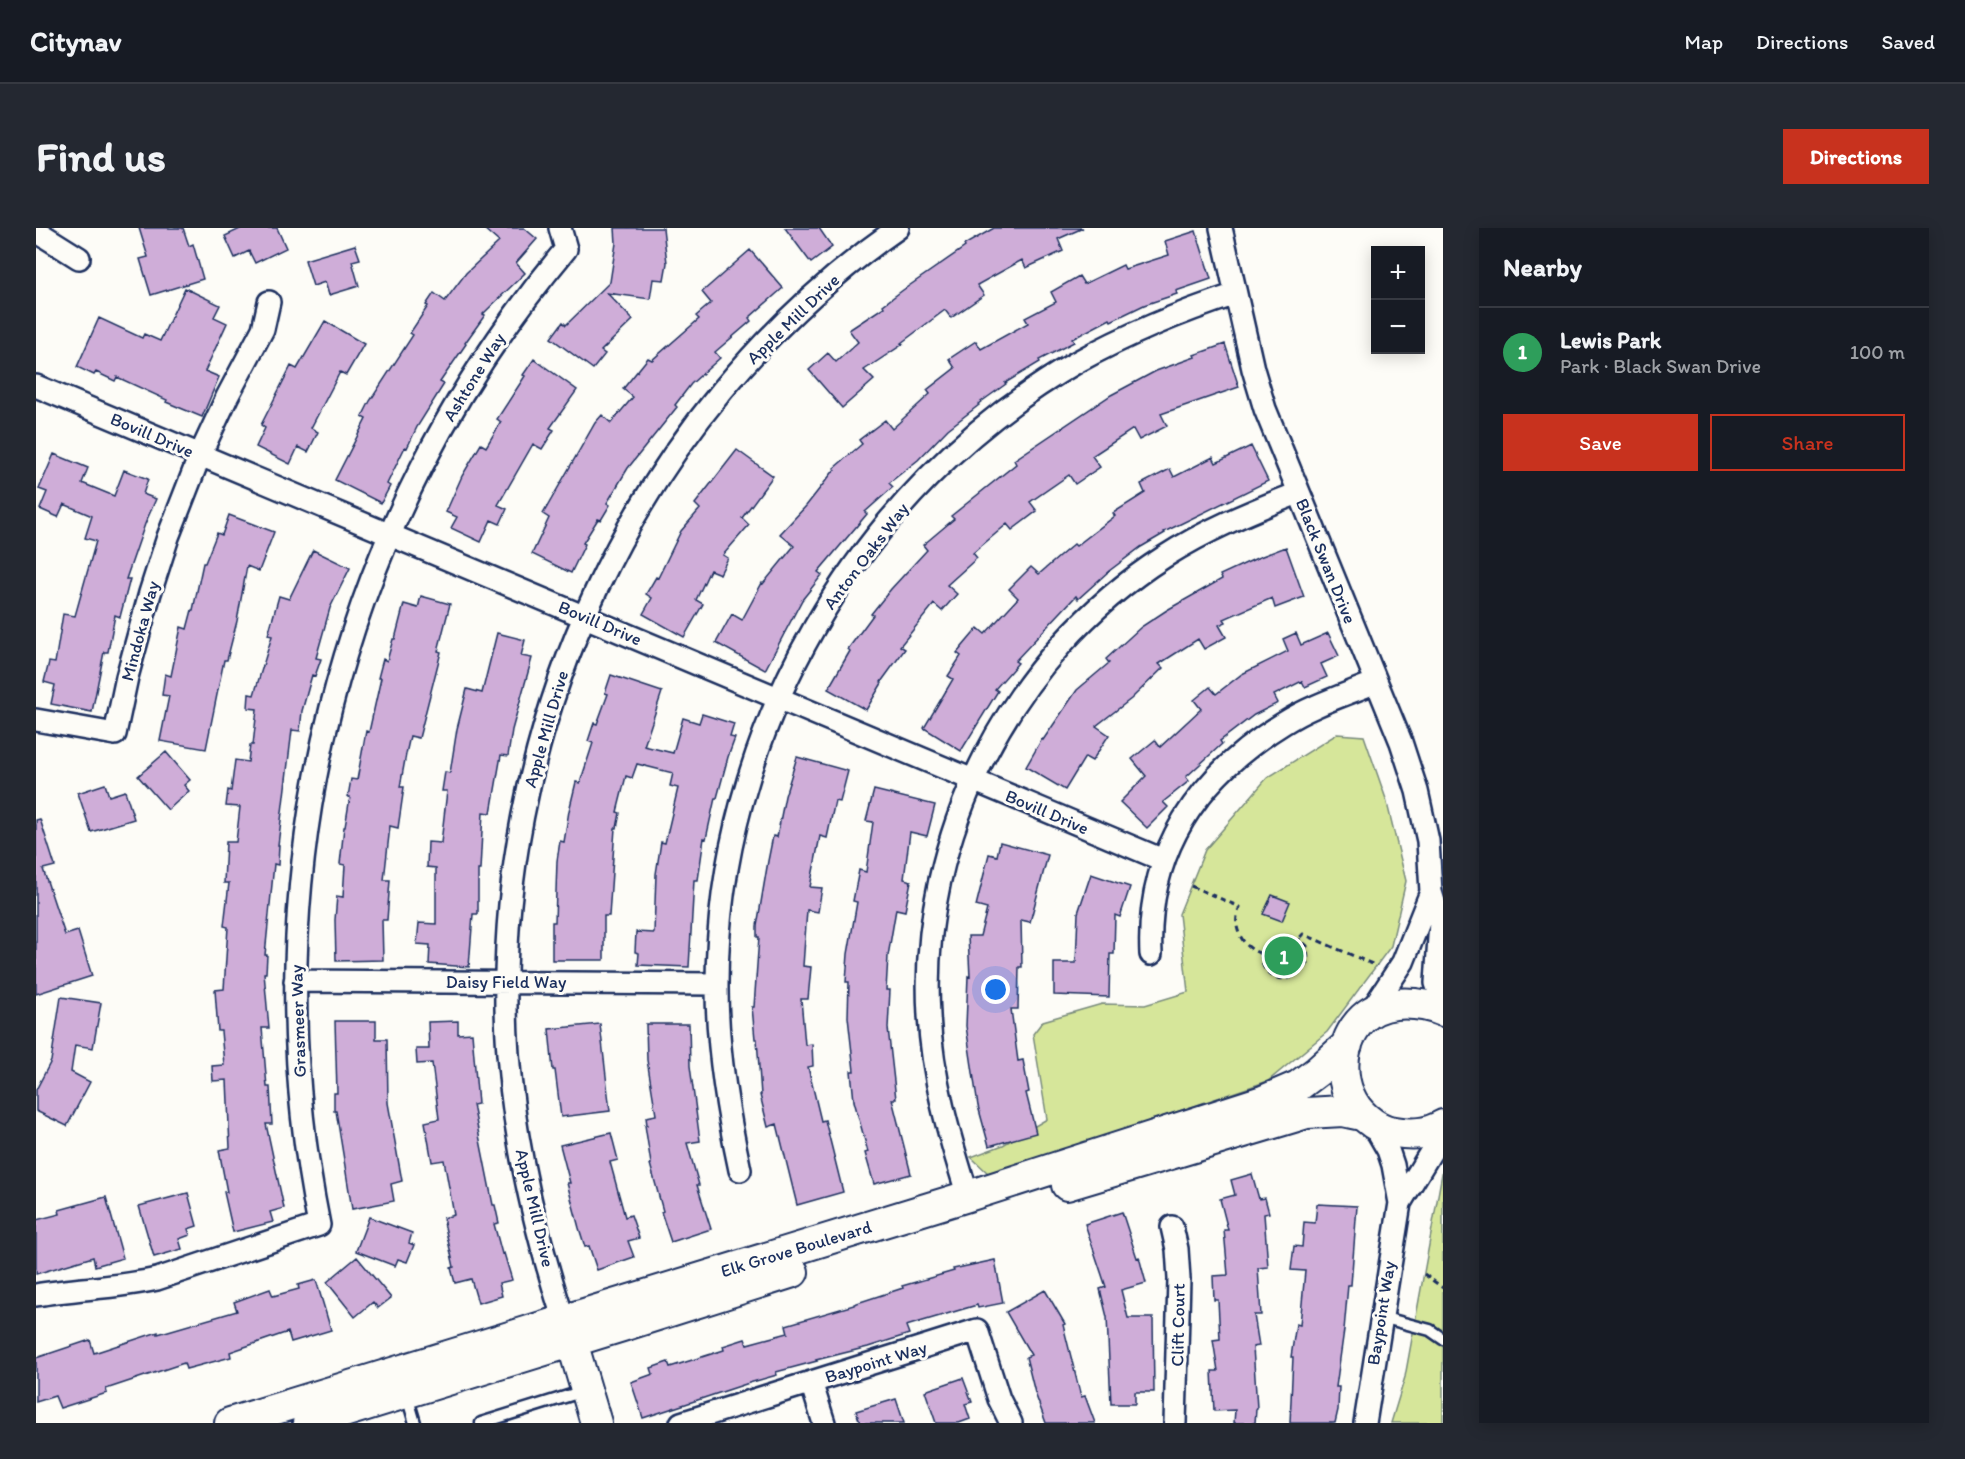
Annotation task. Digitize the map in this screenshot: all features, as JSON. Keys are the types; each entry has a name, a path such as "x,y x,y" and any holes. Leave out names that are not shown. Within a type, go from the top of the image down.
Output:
{"main road":[{"path":"1367,1119 1353,1105 1345,1089 1342,1068 1347,1045 1355,1028 1369,1014 1392,1005 1415,1003 1443,1011"},
{"name":"Elk Grove Boulevard","path":"308,1423 406,1393 568,1331 968,1196 1263,1101 1298,1086 1347,1045"},
{"name":"Elk Grove Boulevard","path":"230,1423 533,1329 568,1331 1307,1113 1343,1111 1367,1119 1388,1131 1411,1135 1432,1131 1443,1125"},
{"path":"568,1331 596,1423"}],"street":[{"name":"Ashtone Way","path":"389,534 422,465 465,388 506,326 566,249 560,228"},
{"name":"Black Swan Drive","path":"1221,228 1265,409 1401,742 1417,791 1428,841 1431,892 1440,922 1436,983 1443,1003"},
{"path":"36,231 79,258"},
{"name":"Apple Mill Drive","path":"568,1331 541,1242 524,1173 508,1054 506,982 508,921 515,857 535,759 556,687 583,616 616,549 654,484 682,443 728,384 761,347 814,294 887,231"},
{"name":"Anton Oaks Way","path":"740,1170 721,1068 717,984 725,879 738,817 755,757 778,698 807,640 841,584 879,532 954,453 987,424 1077,363 1135,332 1236,294"},
{"path":"201,455 227,397 263,329 269,302"},
{"name":"Bovill Drive","path":"36,386 1163,860"},
{"name":"Mindoka Way","path":"36,720 115,734 127,677 150,592 168,537 201,455"},
{"path":"968,1196 946,1125 934,1070 928,978 932,922 938,886 952,832 972,780 998,730 1040,669 1064,640 1104,602 1164,557 1213,529 1298,493"},
{"name":"Grasmeer Way","path":"36,1295 65,1290 132,1285 157,1279 319,1225 302,1117 296,1035 295,981 299,893 306,827 320,751 338,677 361,605 389,534"},
{"path":"1151,954 1152,907 1163,860 1177,829 1198,798 1249,747 1285,722 1376,682"},
{"name":"Black Swan Drive","path":"1369,1014 1403,962 1431,892"},
{"name":"Daisy Field Way","path":"295,981 717,984"},
{"name":"Baypoint Way","path":"1365,1423 1400,1203 1388,1150 1367,1119"},
{"name":"Baypoint Way","path":"1400,1203 1443,1132"},
{"name":"Clift Court","path":"1172,1227 1177,1249 1179,1279 1175,1423"},
{"name":"Baypoint Way","path":"681,1423 977,1330 999,1399 1011,1423"},
{"path":"811,1382 824,1423"}],"lane":[{"path":"1381,1317 1430,1330 1443,1339"},
{"path":"481,1423 586,1390"},
{"path":"406,1393 415,1423"}],"path":[{"path":"1191,886 1240,906 1237,913 1238,930 1244,943 1255,952 1272,956 1288,951 1303,934 1377,966"},
{"path":"1262,953 1261,960 1265,970 1275,977 1287,978 1299,973 1308,963 1307,946 1299,939"},
{"path":"1424,1274 1443,1288"}],"green space":[{"path":"1337,734 1364,736 1386,799 1406,881 1391,946 1327,1032 1268,1081 990,1175 971,1157 1003,1145 1047,1119 1033,1034 1043,1021 1102,1004 1145,1005 1188,992 1179,914 1205,850 1267,778"},
{"path":"1443,1168 1443,1423 1391,1423 1405,1377"}],"building":[{"path":"139,228 183,228 189,246 193,244 203,279 151,295 140,259 148,257"},
{"path":"242,228 277,228 286,248 255,263 249,251 235,258 225,236"},
{"path":"483,228 524,228 537,239 516,263 525,273 483,314 485,315 440,382 444,384 417,427 407,448 405,447 387,484 390,486 381,503 335,480 366,419 362,417 370,401 413,335 410,333 434,293 445,301 466,273 499,242"},
{"path":"615,228 663,228 667,263 664,280 653,279 650,299 607,293 633,320 601,351 605,354 593,369 551,338 563,322 566,325 610,282 616,243"},
{"path":"785,228 819,228 832,247 811,263"},
{"path":"994,228 1083,228 1058,239 1063,251 1026,268 1022,260 977,285 984,295 951,318 945,310 901,343 903,344 864,370 874,380 842,408 809,370 828,353 836,362 858,342 849,330 884,307 883,305 903,290 965,247 964,245"},
{"path":"1196,231 1211,279 1176,291 1177,294 1144,305 1111,321 1110,319 1072,339 1074,342 1039,360 1040,362 1005,383 948,429 918,460 889,483 893,487 865,512 867,514 818,572 822,575 802,600 765,670 716,643 732,614 742,620 762,583 794,546 780,534 806,506 834,468 862,444 859,440 885,420 892,429 930,394 927,390 955,368 949,359 976,341 981,349 1028,323 1025,318 1056,302 1051,292 1079,276 1084,284 1123,265 1125,269 1169,255 1165,241"},
{"path":"355,245 360,259 352,261 359,286 329,295 325,282 313,286 305,260"},
{"path":"750,250 783,288 749,318 751,321 715,352 720,358 691,384 675,405 677,407 628,468 607,503 610,505 601,520 598,519 583,543 585,544 571,573 532,554 549,518 543,514 595,423 602,415 611,423 633,397 623,389 648,358 652,360 699,319 696,316 711,303 702,292"},
{"path":"185,288 220,305 214,317 227,323 205,371 219,377 202,417 117,377 115,381 96,372 94,375 77,367 99,318 142,338 144,334 160,341"},
{"path":"325,321 364,344 346,375 340,372 311,428 318,432 308,452 298,447 290,464 256,447 265,428 261,425 291,366 297,369"},
{"path":"1225,344 1239,387 1161,414 1167,426 1139,440 1133,429 1092,456 1100,467 1075,484 1069,475 1030,502 1037,511 1012,530 1007,524 973,553 977,558 947,585 957,594 942,611 934,604 900,646 905,649 881,682 866,710 828,689 850,651 848,649 873,615 871,614 927,550 923,545 954,519 951,516 1016,464 1014,460 1111,395 1156,371"},
{"path":"534,359 577,390 550,428 554,430 542,449 533,444 498,505 507,509 500,524 491,520 481,542 451,528 457,517 446,512 462,476 481,444 486,447 501,422 497,419"},
{"path":"1251,446 1268,481 1164,532 1109,571 1078,599 1076,596 1015,661 1018,663 995,689 998,691 961,751 924,728 953,679 948,676 961,656 957,653 978,628 985,634 1018,598 1009,589 1031,567 1039,574 1074,544 1076,546 1115,516 1113,513 1145,493 1141,484 1170,469 1174,477 1213,457 1216,463"},
{"path":"737,450 773,476 742,518 749,525 723,555 728,558 720,574 710,570 696,600 703,604 684,637 643,614 652,598 646,594 656,577 658,578 681,531 700,509 695,504"},
{"path":"54,454 88,468 82,483 114,496 124,470 148,479 143,494 156,499 126,579 130,579 120,617 115,615 108,652 104,652 92,712 51,704 55,685 44,682 49,662 55,663 63,614 75,616 96,541 85,538 92,516 64,504 58,517 40,509 47,492 39,489"},
{"path":"229,515 274,532 259,571 247,566 237,621 227,660 224,660 206,749 160,741 169,696 162,695 165,674 171,676 181,627 187,629 203,563 205,563 217,533 222,535"},
{"path":"1286,547 1304,597 1275,608 1272,598 1224,619 1226,622 1219,625 1226,637 1204,649 1198,639 1159,664 1163,668 1131,699 1096,726 1109,735 1092,761 1085,757 1065,790 1026,767 1042,739 1077,690 1109,663 1106,659 1141,627 1222,579 1220,575"},
{"path":"313,550 350,568 330,608 316,658 321,659 315,676 312,675 302,711 300,731 292,730 278,845 278,865 274,864 265,955 267,955 266,973 264,973 269,1028 262,1028 267,1087 270,1087 272,1124 266,1124 284,1208 270,1212 273,1222 233,1232 224,1192 227,1192 219,1150 230,1148 227,1080 213,1081 212,1066 224,1065 221,1031 218,1031 215,990 224,989 228,927 224,926 229,883 224,883 226,842 236,842 240,807 226,806 228,790 231,791 235,760 248,762 250,745 253,745 257,709 248,708 249,694 254,695 272,636 268,635 279,596 289,599"},
{"path":"421,596 450,604 438,651 441,652 419,738 410,736 400,787 404,787 398,828 390,826 384,880 390,880 387,920 382,920 383,960 336,961 335,920 337,896 343,897 345,865 340,864 351,779 357,780 366,731 369,732 381,678 378,678 383,659 387,661 404,604 418,608"},
{"path":"497,633 525,640 521,656 532,658 512,730 508,756 501,755 491,813 483,812 480,870 478,870 478,914 473,914 469,967 429,964 430,945 417,944 419,923 436,924 436,868 427,867 428,842 441,843 447,791 442,791 445,772 450,773 457,729 467,689 482,693"},
{"path":"1296,633 1301,645 1328,633 1339,656 1321,664 1327,677 1305,687 1302,681 1274,695 1278,703 1254,715 1220,741 1222,744 1186,777 1189,781 1163,802 1168,807 1147,828 1120,802 1146,776 1132,759 1155,740 1160,747 1201,709 1194,700 1210,687 1216,694 1242,674 1288,651 1283,639"},
{"path":"611,675 662,692 644,746 673,753 683,718 699,723 702,714 734,724 730,737 735,738 717,798 715,798 706,839 704,838 698,880 694,880 689,967 638,965 639,953 635,952 636,932 654,933 656,874 661,842 665,843 678,788 670,786 673,773 637,764 632,778 626,776 617,812 620,813 617,828 615,828 609,916 604,916 604,960 552,960 552,922 555,922 560,841 564,842 576,782 580,783 593,743 588,741 608,694 605,693"},
{"path":"166,752 190,780 184,785 189,791 168,810 138,776"},
{"path":"797,757 848,771 840,802 835,801 827,838 820,836 810,887 822,888 818,912 807,910 803,966 811,967 808,999 801,999 805,1045 812,1044 813,1066 808,1067 821,1121 825,1120 843,1192 797,1205 777,1124 768,1127 760,1095 757,1039 755,1039 752,1007 754,1007 759,937 757,937 757,926 768,861 773,836 777,837 785,796"},
{"path":"105,784 109,796 125,791 134,819 91,832 78,793"},
{"path":"874,790 935,805 927,836 910,832 904,879 911,881 905,911 896,909 888,956 886,990 890,990 888,1028 896,1099 892,1099 911,1174 874,1184 854,1101 851,1071 854,1071 848,1017 849,982 846,982 848,954 857,902 853,901 859,870 866,872 873,822 866,821"},
{"path":"40,819 55,866 43,869 65,935 78,931 92,976 36,994 36,820"},
{"path":"1000,842 1048,855 1030,922 1021,920 1022,967 1019,967 1018,1009 1011,1009 1018,1061 1023,1060 1029,1092 1026,1093 1036,1133 989,1146 978,1106 966,1026 968,976 970,977 968,936 980,936 987,909 976,906 989,854 997,856"},
{"path":"1091,874 1130,887 1120,917 1115,915 1114,954 1110,954 1109,997 1054,995 1054,963 1076,963 1078,913"},
{"path":"1272,895 1290,902 1282,921 1263,914"},
{"path":"61,997 101,1003 93,1048 75,1045 71,1072 90,1082 67,1126 36,1111 36,1090 51,1061"},
{"path":"335,1021 376,1021 376,1039 387,1039 388,1103 402,1181 391,1184 394,1201 352,1209 336,1111 334,1111 334,1093 337,1093"},
{"path":"458,1021 458,1034 472,1033 478,1104 473,1105 493,1205 495,1205 499,1223 494,1224 512,1280 499,1283 502,1296 478,1303 471,1279 455,1283 451,1268 454,1267 443,1218 454,1215 444,1160 432,1162 425,1122 439,1119 432,1063 417,1064 416,1049 429,1049 428,1022"},
{"path":"600,1024 610,1111 561,1117 549,1029"},
{"path":"646,1024 689,1024 690,1066 700,1141 687,1143 711,1229 671,1242 661,1212 663,1211 650,1164 645,1125 647,1125 646,1117 656,1115 647,1060"},
{"path":"611,1133 618,1160 610,1162 625,1217 631,1215 639,1238 628,1241 634,1257 597,1270 589,1246 585,1247 579,1228 560,1145"},
{"path":"1252,1174 1259,1199 1265,1198 1269,1213 1264,1214 1268,1267 1258,1268 1261,1315 1254,1315 1259,1346 1253,1347 1257,1408 1255,1423 1234,1423 1235,1410 1214,1411 1212,1371 1218,1371 1213,1340 1220,1339 1218,1300 1214,1300 1213,1276 1228,1275 1224,1230 1228,1230 1220,1199 1235,1195 1231,1180"},
{"path":"188,1193 197,1226 188,1229 190,1235 179,1239 182,1249 154,1257 139,1206"},
{"path":"106,1197 123,1258 95,1266 93,1257 36,1274 36,1220 60,1214 59,1210"},
{"path":"1317,1204 1357,1206 1351,1285 1348,1285 1336,1387 1339,1387 1338,1410 1335,1423 1290,1423 1293,1357 1291,1357 1296,1324 1300,1325 1305,1271 1291,1270 1294,1246 1302,1247 1304,1222 1315,1223"},
{"path":"1122,1212 1146,1283 1121,1290 1128,1318 1153,1318 1154,1392 1135,1392 1135,1404 1111,1404 1107,1317 1100,1289 1106,1287 1085,1224"},
{"path":"369,1217 412,1233 409,1243 414,1245 407,1262 398,1259 395,1266 356,1251"},
{"path":"357,1257 391,1298 378,1308 373,1302 355,1317 327,1282"},
{"path":"995,1260 1003,1303 978,1308 977,1305 906,1326 909,1334 776,1372 777,1375 643,1418 631,1382 653,1374 651,1368 668,1362 670,1367 724,1350 723,1346 745,1339 747,1344 788,1333 786,1325 854,1305 903,1288 902,1286 954,1271 953,1269"},
{"path":"316,1280 331,1330 291,1342 288,1332 230,1352 231,1357 186,1369 184,1363 106,1389 107,1393 60,1408 55,1396 36,1402 36,1358 90,1340 94,1353 158,1332 158,1334 237,1311 234,1302 270,1289 273,1296 299,1289 298,1285"},
{"path":"1045,1290 1065,1324 1063,1325 1081,1397 1085,1396 1095,1423 1046,1423 1035,1393 1026,1357 1031,1355 1006,1312"},
{"path":"963,1378 972,1402 965,1404 970,1419 959,1423 936,1423 925,1391"},
{"path":"896,1399 904,1423 860,1423 856,1411"}],"place":[{"name":"Lewis Park","path":"1284,956"}]}
